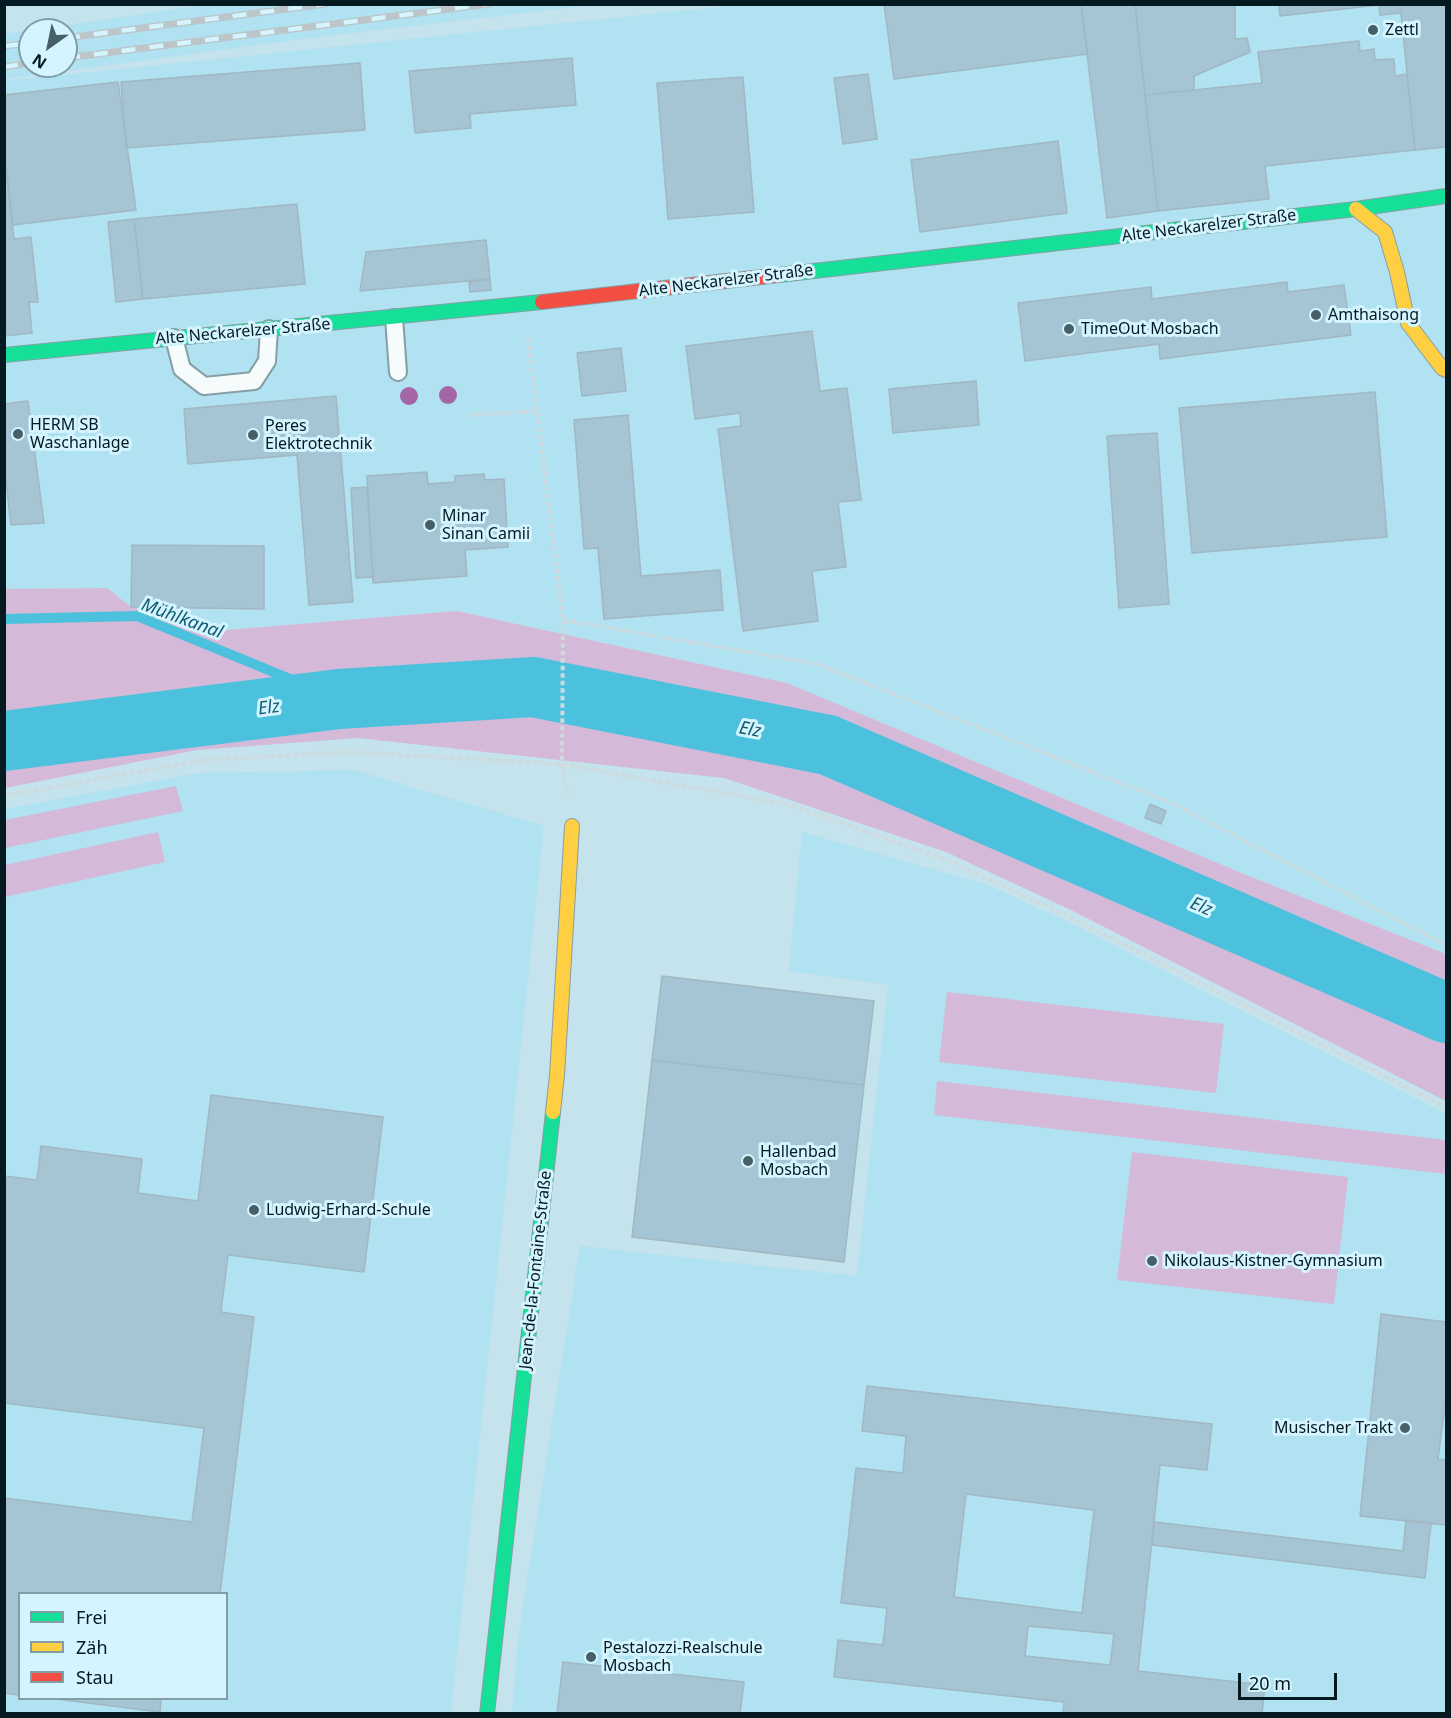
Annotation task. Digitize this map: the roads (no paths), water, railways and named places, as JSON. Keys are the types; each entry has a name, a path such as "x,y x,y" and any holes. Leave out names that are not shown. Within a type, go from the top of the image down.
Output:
{"street":[{"name":"Alte Neckarelzer Straße","path":"4,355 394,318 1446,196"},
{"path":"1356,208 1385,232 1397,272 1408,323 1442,368 1446,370"},
{"name":"Jean-de-la-Fontaine-Straße","path":"487,1713 558,1076 572,826"}],"lane":[{"path":"394,318 398,372"},
{"path":"174,338 182,369 204,386 254,381 267,361 269,329"}],"waterway":[{"name":"Mühlkanal","path":"4,619 137,616 339,699"},
{"name":"Elz","path":"4,741 339,699 533,687 828,745 1446,1013"}],"railway":[{"path":"78,36 325,4"},
{"path":"78,56 489,4"},
{"path":"4,46 18,44"},
{"path":"4,67 18,65"}],"place":[{"name":"Zettl","path":"1373,30"},
{"name":"Amthaisong","path":"1316,315"},
{"name":"TimeOut Mosbach","path":"1069,329"},
{"name":"HERM SB Waschanlage","path":"18,434"},
{"name":"Peres Elektrotechnik","path":"253,435"},
{"name":"Minar Sinan Camii","path":"430,525"},
{"name":"Hallenbad Mosbach","path":"748,1161"},
{"name":"Ludwig-Erhard-Schule","path":"254,1210"},
{"name":"Nikolaus-Kistner-Gymnasium","path":"1152,1261"},
{"name":"Musischer Trakt","path":"1405,1428"},
{"name":"Pestalozzi-Realschule Mosbach","path":"591,1657"}]}
